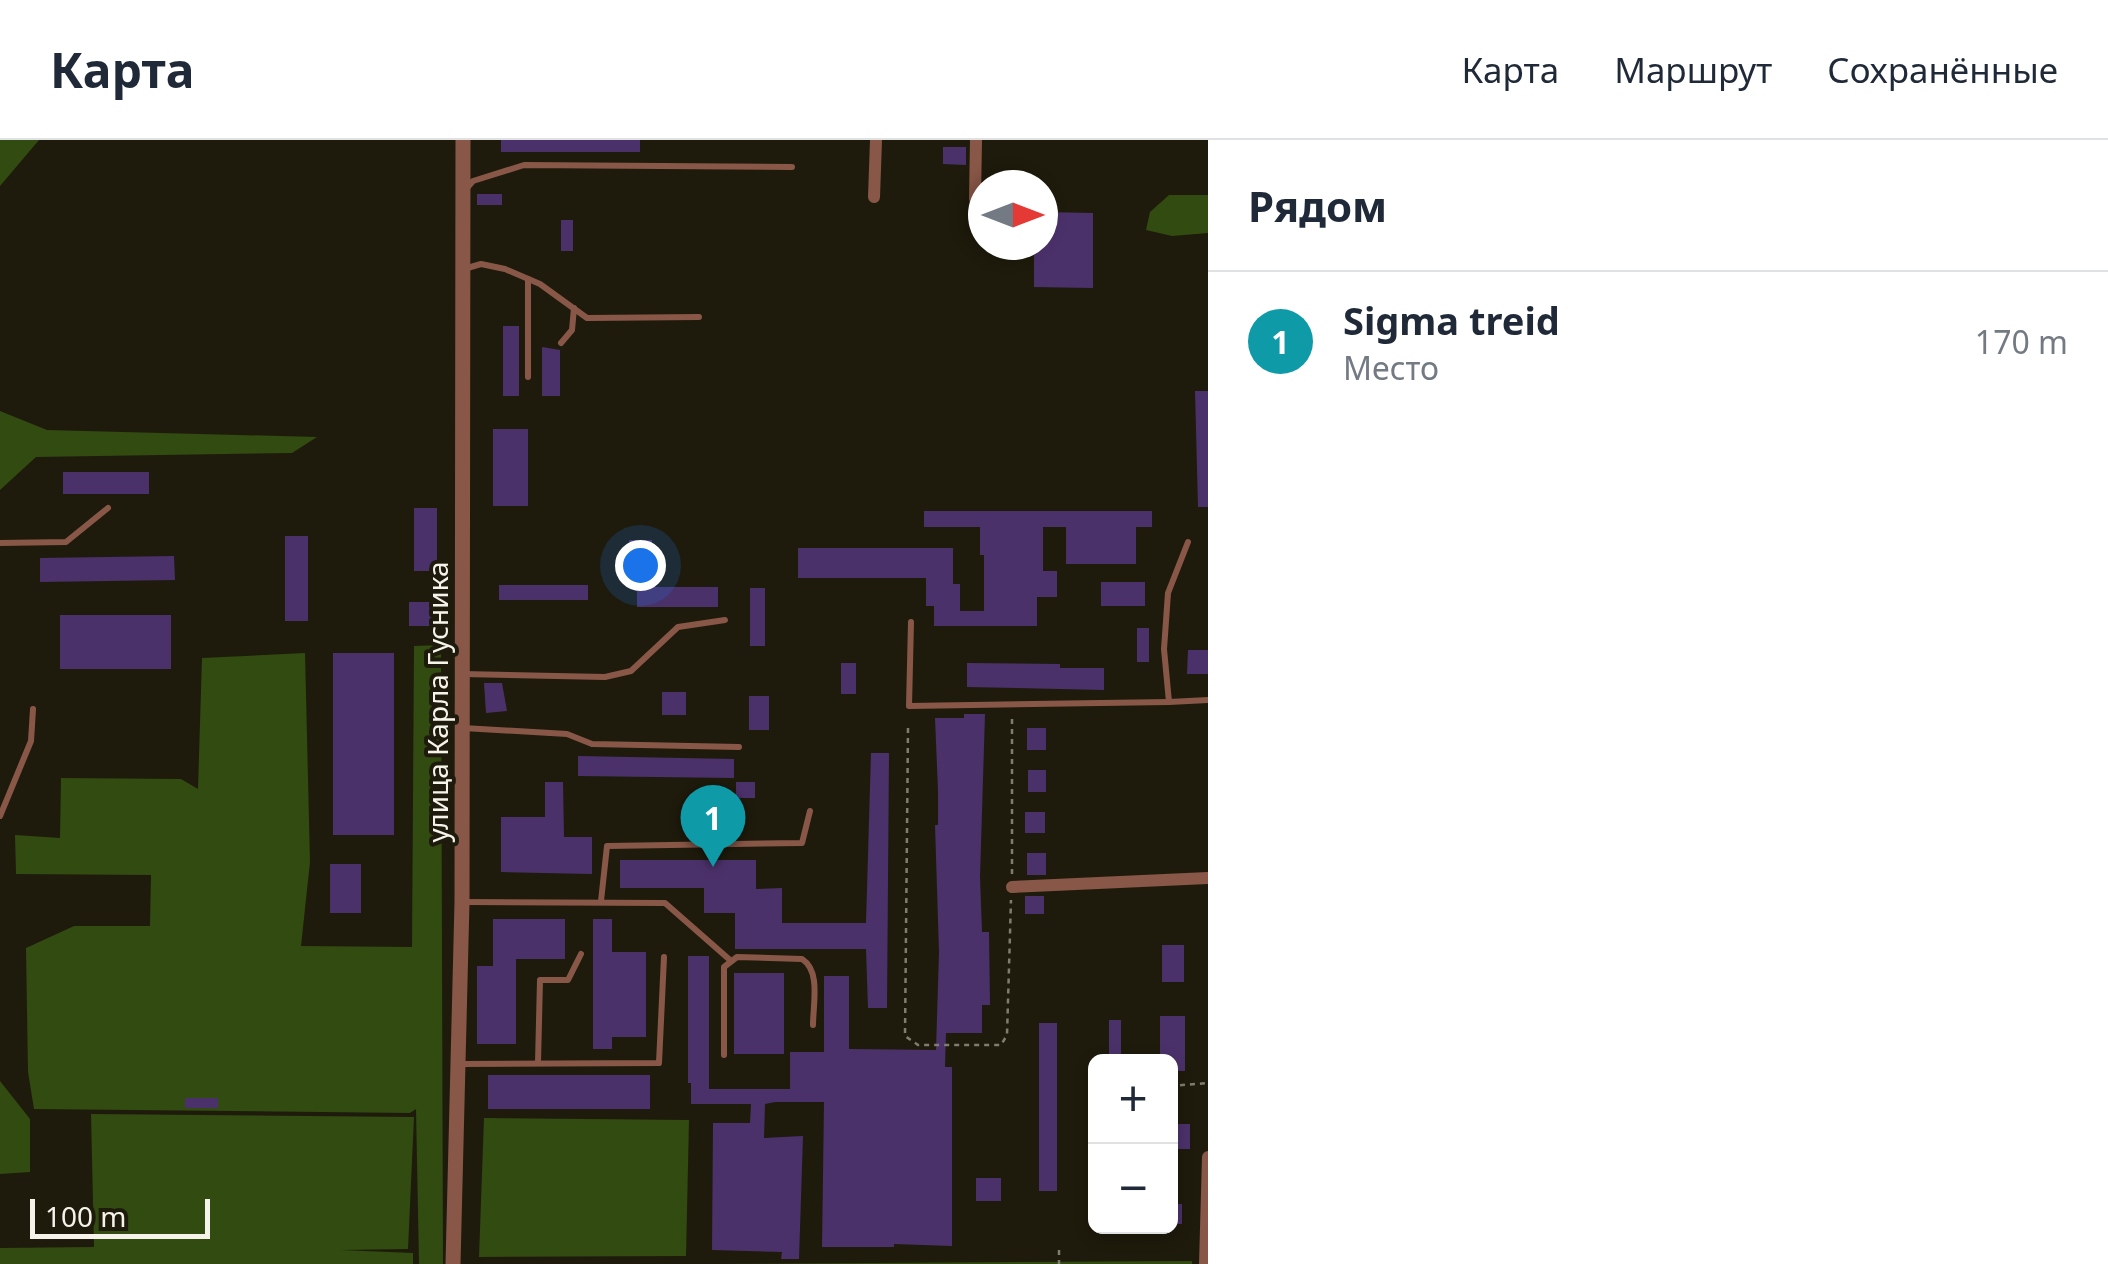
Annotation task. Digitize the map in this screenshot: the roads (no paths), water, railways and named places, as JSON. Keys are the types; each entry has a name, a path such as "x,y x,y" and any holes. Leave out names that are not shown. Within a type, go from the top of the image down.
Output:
{"street":[{"name":"улица Карла Гусника","path":"453,1264 462,902 463,140"},
{"path":"874,196 876,140"},
{"path":"975,170 976,140"},
{"path":"1012,887 1208,878"},
{"path":"1205,1264 1208,1157"}],"lane":[{"path":"464,193 472,181 524,165 792,167"},
{"path":"463,269 481,264 505,268 588,318 698,317"},
{"path":"528,279 528,377"},
{"path":"561,343 572,330 574,307"},
{"path":"0,543 66,542 108,508"},
{"path":"1170,702 1164,649 1168,593 1188,542"},
{"path":"461,674 605,678 630,670 678,627 725,620"},
{"path":"911,622 909,706 1208,700"},
{"path":"0,816 31,741 33,709"},
{"path":"461,728 567,734 592,744 739,747"},
{"path":"601,901 607,846 802,843 810,811"},
{"path":"462,902 665,903 730,960"},
{"path":"538,1063 540,980 568,980 581,954"},
{"path":"724,1055 724,968 737,957 802,959 809,963 814,975 813,1025"},
{"path":"460,1064 659,1063 664,958"}],"place":[{"name":"Sigma treid","path":"713,867"}]}
